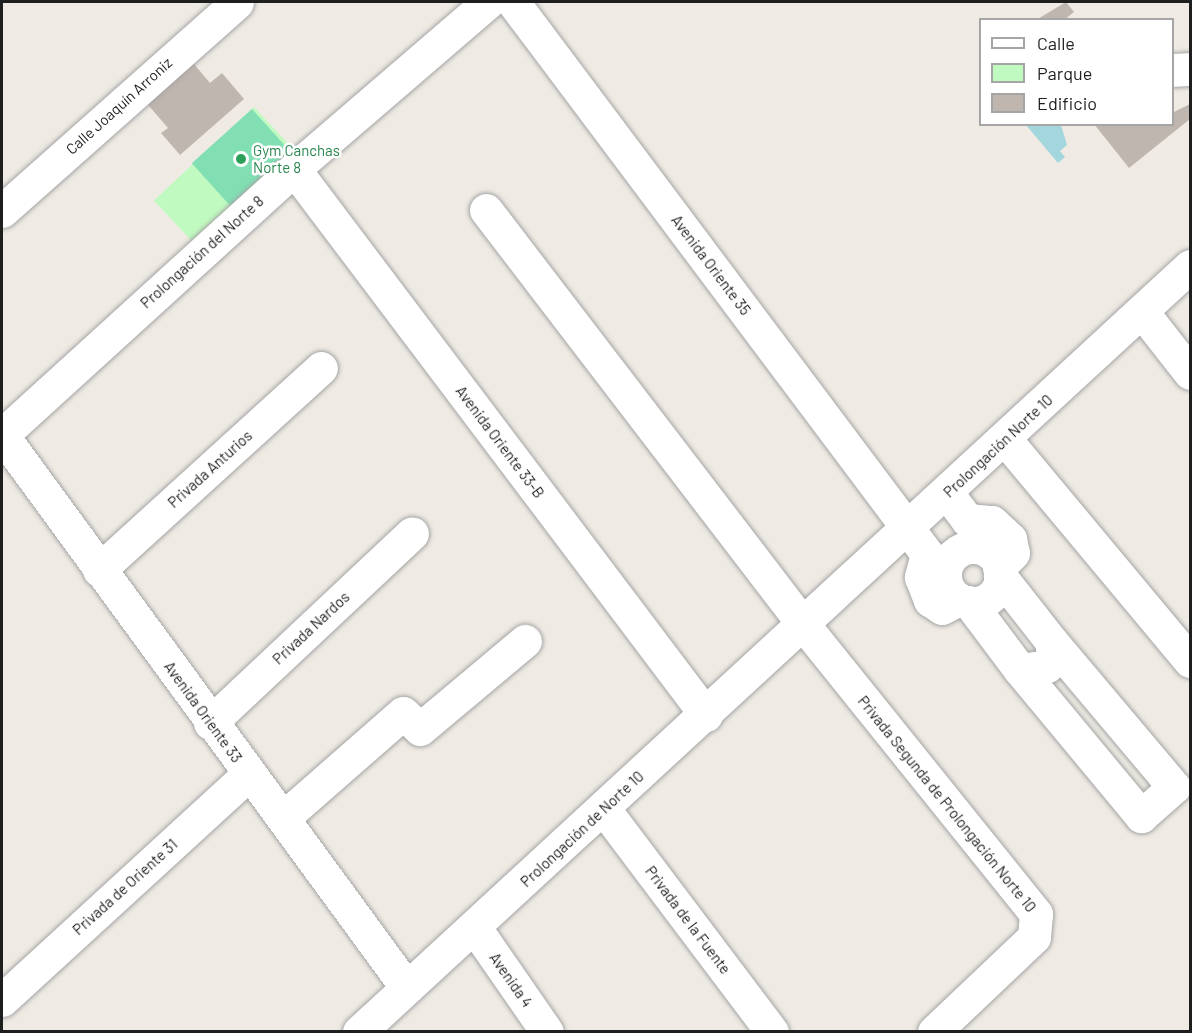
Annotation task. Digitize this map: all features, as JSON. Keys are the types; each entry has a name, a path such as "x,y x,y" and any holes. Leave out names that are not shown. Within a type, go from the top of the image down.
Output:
{"street":[{"name":"Calle Joaquín Arroniz","path":"2,210 237,2"},
{"name":"Prolongación del Norte 8","path":"2,435 294,169 488,2"},
{"name":"Avenida Oriente 35","path":"513,2 909,528 927,554 921,578 930,600 942,608 964,601"},
{"path":"1174,70 1191,69"},
{"name":"Avenida Oriente 33-B","path":"294,169 706,715"},
{"name":"Privada Segunda de Prolongación Norte 10","path":"486,210 803,624 1036,914 1034,937 934,1032"},
{"name":"Prolongación Norte 10","path":"803,624 1143,313 1191,266"},
{"path":"1143,313 1191,373"},
{"name":"Privada Anturios","path":"99,570 321,368"},
{"name":"Avenida Oriente 33","path":"2,435 210,723 283,818 407,988"},
{"path":"1005,439 1191,661"},
{"path":"946,493 967,520 992,522 1010,539 1012,553 1000,572 993,594 964,601"},
{"name":"Privada Nardos","path":"210,723 411,533"},
{"path":"979,548 1000,572 1051,641 1174,787 1141,816 964,601 945,578 955,554 979,548"},
{"name":"Prolongación de Norte 10","path":"359,1032 475,928 803,624"},
{"path":"283,818 403,713 420,729 525,641"},
{"path":"1020,670 1031,673 1047,666 1053,654 1051,641"},
{"name":"Privada de Oriente 31","path":"2,1000 249,774"},
{"name":"Privada de la Fuente","path":"604,809 772,1032"},
{"name":"Avenida 4","path":"475,928 547,1032"}],"green space":[{"path":"254,107 294,150 194,244 154,200"},
{"name":"Gym Canchas Norte 8","path":"252,109 291,153 231,207 192,163"}],"water":[{"path":"1027,126 1061,126 1067,145 1060,151 1065,157 1058,163"}],"building":[{"path":"1066,2 1074,12 1066,18 1039,18"},
{"path":"189,58 210,83 222,73 244,99 180,155 161,133 168,128 142,98"},
{"path":"1190,104 1190,119 1129,168 1096,126 1174,126 1174,112"}],"place":[{"name":"Gym Canchas Norte 8","path":"241,159"}]}
